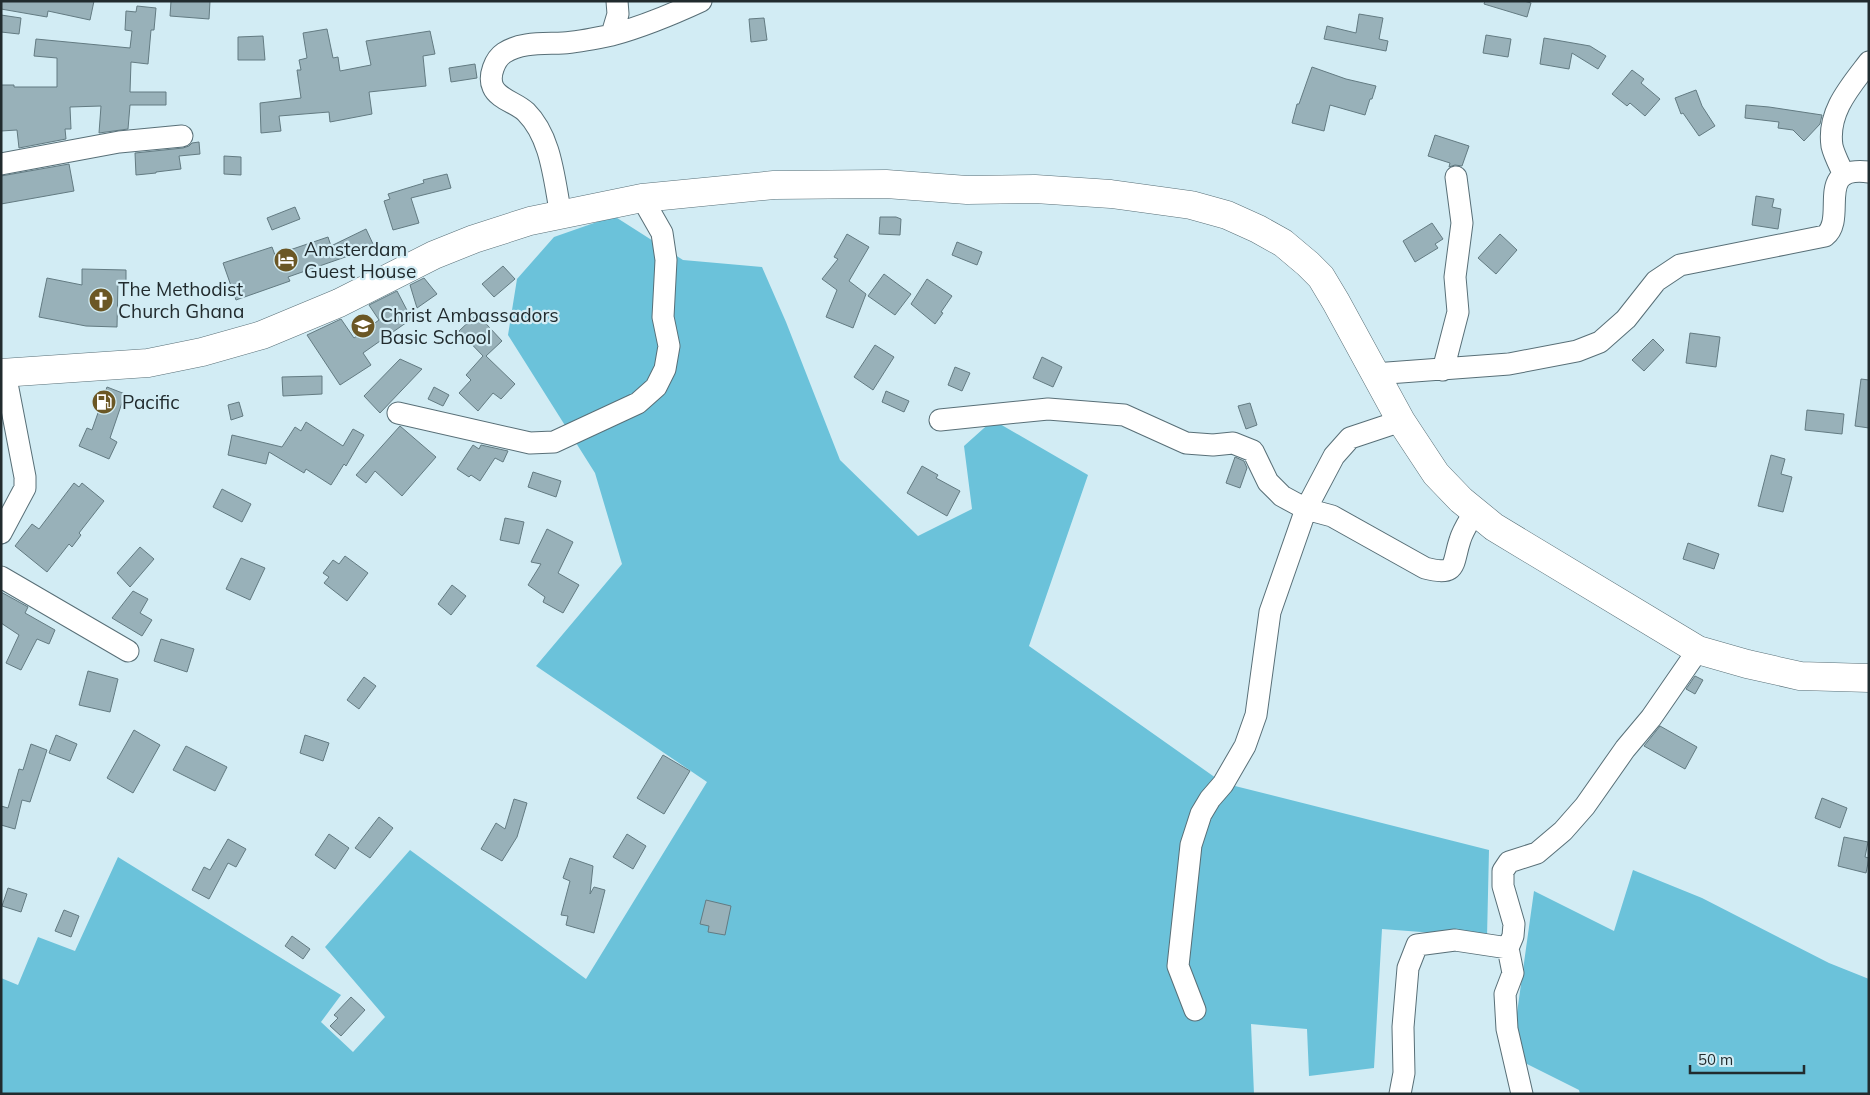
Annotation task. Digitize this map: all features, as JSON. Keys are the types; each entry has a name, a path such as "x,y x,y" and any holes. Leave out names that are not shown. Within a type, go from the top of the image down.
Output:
{"main road":[{"path":"3,373 148,363 202,352 262,335 339,303 434,255 474,239 530,221 642,198 774,185 886,184 967,190 1035,189 1111,194 1191,205 1226,215 1258,229 1298,254 1321,277 1401,421 1436,474 1494,527 1698,650 1800,676 1869,678"}],"street":[{"path":"612,34 618,14 616,1"},
{"path":"561,215 542,134 526,112 504,98 493,87 491,75 495,62 502,54 515,47 565,43 612,34 679,11 701,1"},
{"path":"1844,175 1832,146 1834,116 1842,99 1869,62"},
{"path":"1,164 119,142 182,136"},
{"path":"1374,374 1509,364 1577,351 1600,342 1626,319 1656,281 1680,265 1825,236 1832,226 1836,184 1844,175 1858,171 1869,172"},
{"path":"1444,370 1458,312 1456,277 1462,223 1456,177"},
{"path":"398,413 530,443 554,442 638,403 656,387 665,369 669,346 662,317 666,260 662,233 642,198"},
{"path":"1,533 25,488 25,477 3,373"},
{"path":"940,420 1048,409 1124,415 1186,443 1213,445 1233,443 1253,451 1268,482 1282,496 1306,509 1332,516 1425,568 1439,572 1447,571 1455,562 1460,540 1475,511"},
{"path":"1196,1010 1178,966 1191,845 1201,814 1210,799 1223,784 1245,746 1256,715 1270,612 1306,509 1334,456 1350,438 1401,421"},
{"path":"1,576 128,650"},
{"path":"1522,1094 1507,1029 1505,994 1513,973 1508,948 1513,936 1514,924 1503,886 1503,871 1509,862 1538,853 1563,831 1585,806 1625,749 1651,718 1698,650"},
{"path":"1400,1094 1404,1073 1403,1027 1408,968 1417,945 1455,940 1508,948"}],"shaded area":[{"path":"614,216 683,260 762,267 786,322 840,460 918,536 972,509 964,446 993,420 1088,475 1029,646 1223,783 1489,850 1487,937 1382,929 1374,1068 1309,1076 1307,1029 1251,1024 1254,1094 1,1094 1,978 18,985 38,937 75,951 118,857 341,995 321,1022 353,1052 385,1017 325,947 410,850 586,979 707,782 536,666 622,564 595,473 508,335 517,279 554,237"},
{"path":"1633,870 1702,898 1829,963 1869,979 1869,1094 1580,1094 1579,1090 1511,1056 1534,891 1614,931"}],"building":[{"path":"1,1 94,1 90,20 48,11 47,17 1,9"},
{"path":"171,1 210,1 209,19 170,16"},
{"path":"1485,1 1524,1 1531,3 1527,17 1484,4"},
{"path":"137,6 156,8 154,30 151,30 148,64 131,62 130,92 166,92 166,105 130,105 128,129 99,133 101,106 70,107 71,129 65,129 66,139 19,148 17,130 1,131 1,85 14,85 14,87 57,87 57,58 34,56 36,39 130,48 132,31 125,30 126,11 136,12"},
{"path":"1359,14 1383,18 1379,39 1388,41 1386,51 1324,39 1327,26 1356,33"},
{"path":"1,15 21,18 19,34 1,32"},
{"path":"764,18 767,40 751,42 749,19"},
{"path":"327,29 333,58 338,57 340,71 371,65 366,41 430,31 435,54 423,56 426,86 369,92 372,114 330,122 329,112 279,116 281,131 261,133 260,103 301,98 297,70 301,70 299,60 307,58 303,33"},
{"path":"1486,35 1511,39 1508,57 1483,53"},
{"path":"263,36 265,60 238,60 238,37"},
{"path":"1544,38 1590,46 1606,56 1598,69 1572,53 1569,69 1540,64"},
{"path":"475,64 477,78 451,82 449,68"},
{"path":"1312,67 1346,79 1376,86 1365,115 1330,105 1324,131 1292,123 1297,104 1299,104"},
{"path":"1632,70 1644,79 1641,83 1660,99 1645,116 1630,103 1627,106 1612,94"},
{"path":"1696,90 1702,106 1715,126 1699,136 1683,113 1681,114 1675,98"},
{"path":"1746,105 1822,115 1820,124 1804,141 1793,130 1778,128 1779,122 1745,118"},
{"path":"1435,135 1469,146 1462,166 1455,165 1449,167 1450,163 1428,156"},
{"path":"199,142 200,154 179,156 181,169 136,175 135,153 183,148 192,143"},
{"path":"224,156 241,157 241,175 224,174"},
{"path":"69,164 74,191 1,204 1,176"},
{"path":"447,174 451,188 411,198 419,223 393,230 384,201 390,199 388,194 424,183 423,180"},
{"path":"1756,196 1774,199 1772,207 1781,209 1778,229 1752,225"},
{"path":"295,207 300,219 272,230 267,218"},
{"path":"880,217 896,217 901,219 900,235 879,234"},
{"path":"1432,223 1443,239 1435,244 1438,248 1415,262 1403,241"},
{"path":"366,229 373,244 351,255 288,277 290,281 236,300 223,263 272,247 275,255 328,237 331,246"},
{"path":"847,234 869,247 849,281 866,294 853,328 826,317 837,290 822,279 838,259 834,257"},
{"path":"1500,234 1517,250 1496,274 1478,258"},
{"path":"957,242 982,252 977,265 952,255"},
{"path":"503,266 515,279 494,297 482,284"},
{"path":"82,269 126,270 126,281 118,281 117,327 86,326 39,317 47,278 82,285"},
{"path":"884,274 911,294 895,315 868,296"},
{"path":"424,278 437,294 417,308 410,285"},
{"path":"927,279 952,296 935,324 911,304"},
{"path":"397,291 410,316 410,320 363,353 371,365 340,385 307,335 341,319 354,338 379,320 369,305"},
{"path":"477,314 502,341 486,356 515,384 501,399 493,393 478,411 459,393 471,380 466,375 483,356 459,331"},
{"path":"1690,333 1720,337 1716,367 1686,363"},
{"path":"1653,339 1664,350 1644,371 1632,360"},
{"path":"875,345 894,357 873,390 854,377"},
{"path":"1042,357 1062,367 1053,387 1033,378"},
{"path":"400,359 422,369 380,413 364,396"},
{"path":"955,367 970,373 962,391 948,385"},
{"path":"322,376 322,394 283,396 282,377"},
{"path":"1861,379 1869,380 1869,428 1855,426"},
{"path":"107,387 125,394 110,438 117,442 109,459 79,446 87,428 92,430"},
{"path":"434,387 449,395 443,406 428,399"},
{"path":"886,391 909,401 904,412 882,402"},
{"path":"239,402 243,416 231,420 228,405"},
{"path":"1250,403 1257,425 1246,429 1238,406"},
{"path":"1807,410 1844,414 1842,434 1805,430"},
{"path":"306,422 343,446 353,429 364,435 346,466 344,464 331,485 306,469 304,473 269,452 266,464 228,455 232,435 282,447 295,427 301,431"},
{"path":"400,426 436,457 402,496 375,471 366,483 356,475"},
{"path":"473,445 479,449 481,445 508,451 503,462 495,458 480,481 471,475 469,477 457,469"},
{"path":"1771,455 1785,459 1781,474 1792,477 1783,512 1758,506"},
{"path":"1235,457 1244,461 1247,468 1240,488 1226,483"},
{"path":"922,466 938,475 936,478 960,491 947,516 907,493"},
{"path":"533,472 561,481 556,497 528,487"},
{"path":"74,483 79,487 82,483 104,501 79,533 81,535 72,547 69,544 47,572 15,546 32,524 39,529"},
{"path":"222,489 251,504 242,522 213,507"},
{"path":"505,518 524,522 519,544 500,540"},
{"path":"547,529 573,542 558,573 579,585 563,613 543,602 545,597 528,585 541,564 531,562"},
{"path":"1688,543 1719,554 1714,569 1683,559"},
{"path":"140,547 154,559 130,587 117,573"},
{"path":"345,556 368,573 347,601 324,583 329,577 323,573 333,560 339,564"},
{"path":"241,558 265,568 250,600 226,589"},
{"path":"452,585 466,596 451,615 438,604"},
{"path":"133,591 148,599 140,613 152,620 142,636 112,618"},
{"path":"1,592 28,607 25,613 55,630 49,644 37,639 21,670 6,663 19,635 1,623"},
{"path":"161,639 194,649 187,672 154,661"},
{"path":"88,671 118,679 110,712 79,705"},
{"path":"1695,676 1703,680 1695,694 1686,689"},
{"path":"364,677 376,686 359,709 347,700"},
{"path":"1660,726 1697,747 1685,769 1644,746"},
{"path":"134,730 160,745 133,793 107,778"},
{"path":"56,735 77,744 70,761 49,753"},
{"path":"305,735 329,743 323,761 300,753"},
{"path":"31,744 47,750 30,802 22,800 15,829 1,825 1,806 8,808 19,769 23,770"},
{"path":"186,746 227,767 215,791 173,770"},
{"path":"663,755 690,771 664,814 637,798"},
{"path":"1822,798 1847,808 1840,828 1815,818"},
{"path":"514,799 527,803 517,837 502,861 481,849 496,823 505,829"},
{"path":"379,817 393,828 370,858 355,848"},
{"path":"329,834 349,848 335,869 315,855"},
{"path":"627,834 646,846 633,869 613,857"},
{"path":"1844,837 1868,842 1865,857 1869,858 1866,873 1838,866"},
{"path":"228,839 246,849 236,867 228,863 209,899 192,890 204,867 210,870"},
{"path":"570,858 593,866 590,894 594,887 605,890 594,933 566,925 568,916 561,915 570,881 563,878"},
{"path":"8,888 27,894 21,912 2,906"},
{"path":"706,900 731,906 725,935 708,932 709,926 700,924"},
{"path":"64,910 79,916 71,937 55,931"},
{"path":"292,936 310,949 303,959 285,946"},
{"path":"351,997 365,1010 341,1036 330,1026 338,1018 334,1015"}],"place":[{"name":"Amsterdam Guest House","path":"286,260"},
{"name":"The Methodist Church Ghana","path":"101,300"},
{"name":"Christ Ambassadors Basic School","path":"363,326"},
{"name":"Pacific","path":"104,402"}]}
